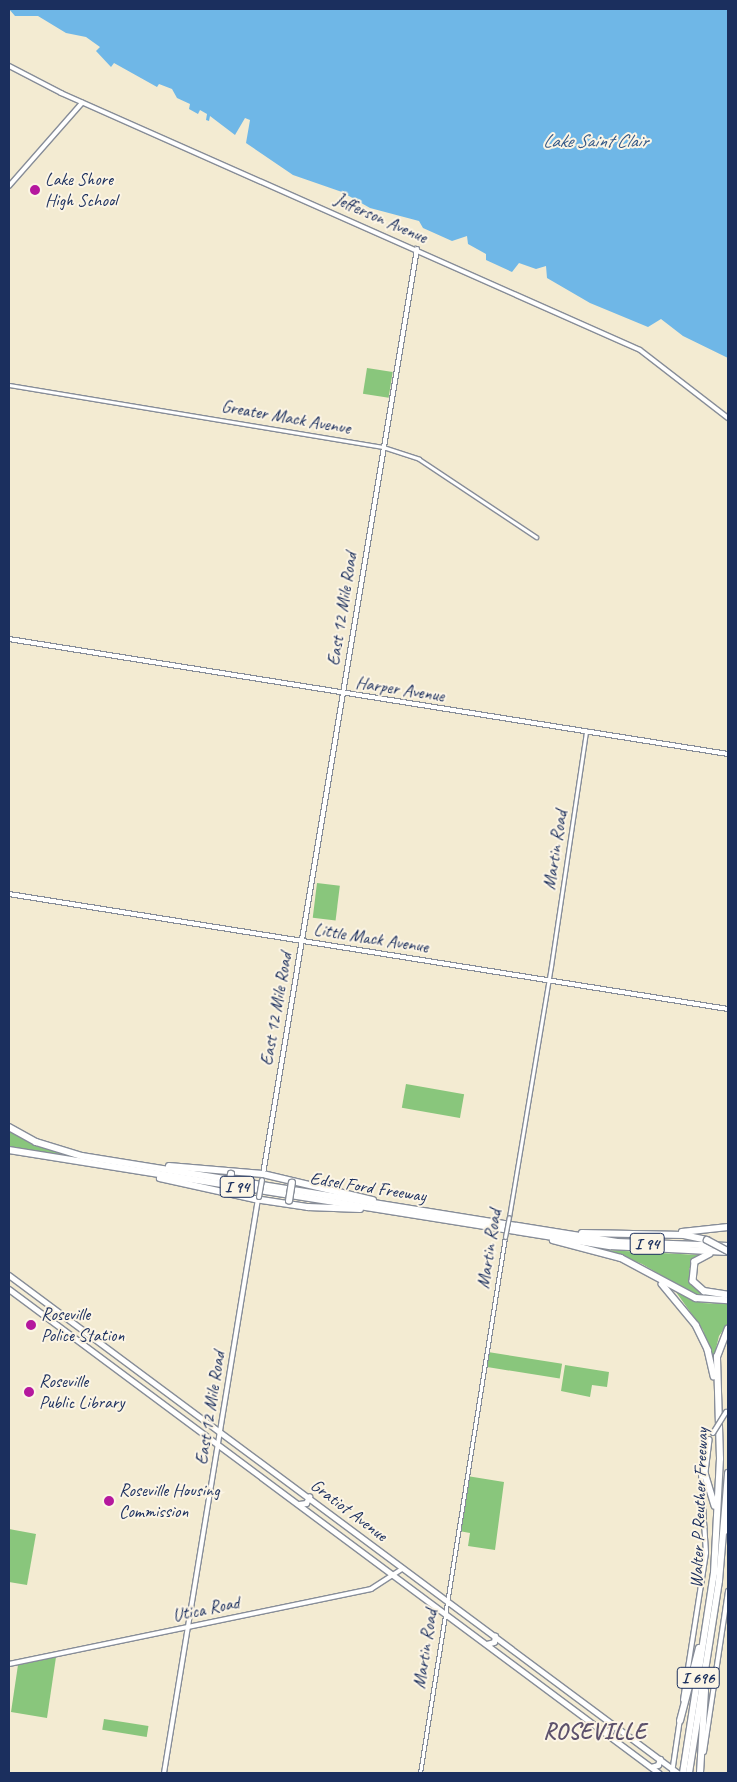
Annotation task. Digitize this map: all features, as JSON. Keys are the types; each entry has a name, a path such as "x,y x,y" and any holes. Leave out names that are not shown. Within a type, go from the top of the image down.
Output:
{"highway":[{"name":"Edsel Ford Freeway","path":"9,1127 30,1139 61,1151 139,1165 567,1234 641,1244 728,1246"},
{"name":"Edsel Ford Freeway","path":"9,1150 628,1249 727,1252"},
{"path":"97,1164 258,1198 377,1209"},
{"path":"139,1165 232,1172 291,1181 392,1206"},
{"path":"229,1193 232,1172"},
{"path":"288,1202 291,1181"},
{"path":"635,1234 728,1227"},
{"path":"514,1231 612,1255 638,1266 696,1298 728,1300"},
{"path":"567,1234 684,1235 707,1240 727,1252"},
{"path":"727,1252 699,1258 692,1275 701,1290 728,1295"},
{"path":"638,1266 665,1286 691,1316 708,1350 716,1391"},
{"path":"716,1391 717,1357 728,1329"},
{"name":"Walter P Reuther Freeway","path":"683,1773 719,1551 720,1459 716,1391"},
{"path":"709,1440 705,1473 715,1500 719,1551"},
{"name":"Walter P Reuther Freeway","path":"689,1773 710,1642 728,1473"},
{"path":"719,1551 728,1513"},
{"path":"680,1722 712,1588"},
{"path":"700,1773 710,1642"}],"main road":[{"name":"Jefferson Avenue","path":"9,66 82,102 417,249 640,350 728,418"},
{"path":"9,186 82,102"},
{"name":"East 12 Mile Road","path":"164,1773 417,249"},
{"name":"Harper Avenue","path":"9,640 491,718 586,730 728,754"},
{"name":"Little Mack Avenue","path":"9,894 728,1009"},
{"name":"Gratiot Avenue","path":"9,1275 447,1600 614,1725 672,1771 678,1773"},
{"name":"Gratiot Avenue","path":"9,1289 659,1773"},
{"path":"34,1308 40,1305 42,1300"},
{"path":"51,1320 53,1314 60,1313"},
{"path":"102,1357 110,1349"},
{"path":"116,1368 117,1363 124,1360"},
{"path":"170,1408 177,1406 180,1401"},
{"path":"672,1771 706,1552 701,1474 709,1440 727,1409"},
{"path":"186,1419 188,1414 194,1412"},
{"path":"239,1459 245,1458 249,1452"},
{"path":"259,1474 268,1467"},
{"path":"299,1504 306,1503 309,1497"},
{"path":"315,1515 324,1508"},
{"name":"Utica Road","path":"9,1664 371,1588 403,1568"},
{"path":"700,1773 728,1591"},
{"path":"426,1599 433,1599 436,1593"},
{"path":"455,1620 457,1615 463,1613"},
{"path":"487,1644 494,1642 495,1636"},
{"path":"503,1656 505,1650 512,1649"},
{"path":"554,1694 561,1693 564,1688"},
{"path":"572,1707 574,1701 580,1700"},
{"path":"604,1731 611,1730 614,1725"},
{"path":"620,1743 622,1737 628,1736"},
{"path":"652,1767 658,1766 660,1760"}],"street":[{"name":"Greater Mack Avenue","path":"9,385 383,448 419,459 536,537"},
{"name":"Martin Road","path":"420,1773 505,1237 549,980 586,730"}],"green space":[{"path":"367,368 393,372 389,398 363,394"},
{"path":"317,883 340,886 336,921 313,918"},
{"path":"406,1084 464,1094 460,1118 402,1108"},
{"path":"9,1131 38,1146 66,1155 9,1147"},
{"path":"606,1250 699,1255 689,1269 692,1284 702,1293 727,1298 693,1294 642,1264"},
{"path":"676,1292 702,1303 728,1304 728,1323 719,1336 713,1361 703,1330"},
{"path":"488,1352 562,1364 560,1379 486,1367"},
{"path":"565,1365 609,1372 607,1387 592,1385 590,1397 561,1391"},
{"path":"467,1476 504,1482 495,1550 468,1546 470,1533 459,1531"},
{"path":"9,1529 36,1534 27,1585 9,1582"},
{"path":"56,1657 47,1718 11,1712 18,1665"},
{"path":"104,1719 148,1726 147,1737 102,1730"}],"water":[{"name":"Lake Saint Clair","path":"9,9 728,9 728,358 683,336 661,319 648,327 590,303 547,278 546,266 536,269 519,263 512,272 486,260 486,254 468,244 467,236 452,241 423,228 419,221 370,208 342,192 293,175 246,143 250,120 245,118 235,135 210,116 209,121 206,120 207,114 200,110 198,114 189,109 190,104 177,98 172,89 159,84 157,87 114,63 111,67 96,51 100,47 86,37 66,33 38,16 15,16"}],"place":[{"name":"Lake Shore High School","path":"35,190"},
{"name":"Roseville Police Station","path":"31,1325"},
{"name":"Roseville Public Library","path":"29,1392"},
{"name":"Roseville Housing Commission","path":"109,1501"}],"district":[{"name":"ROSEVILLE","path":"595,1733"}]}
